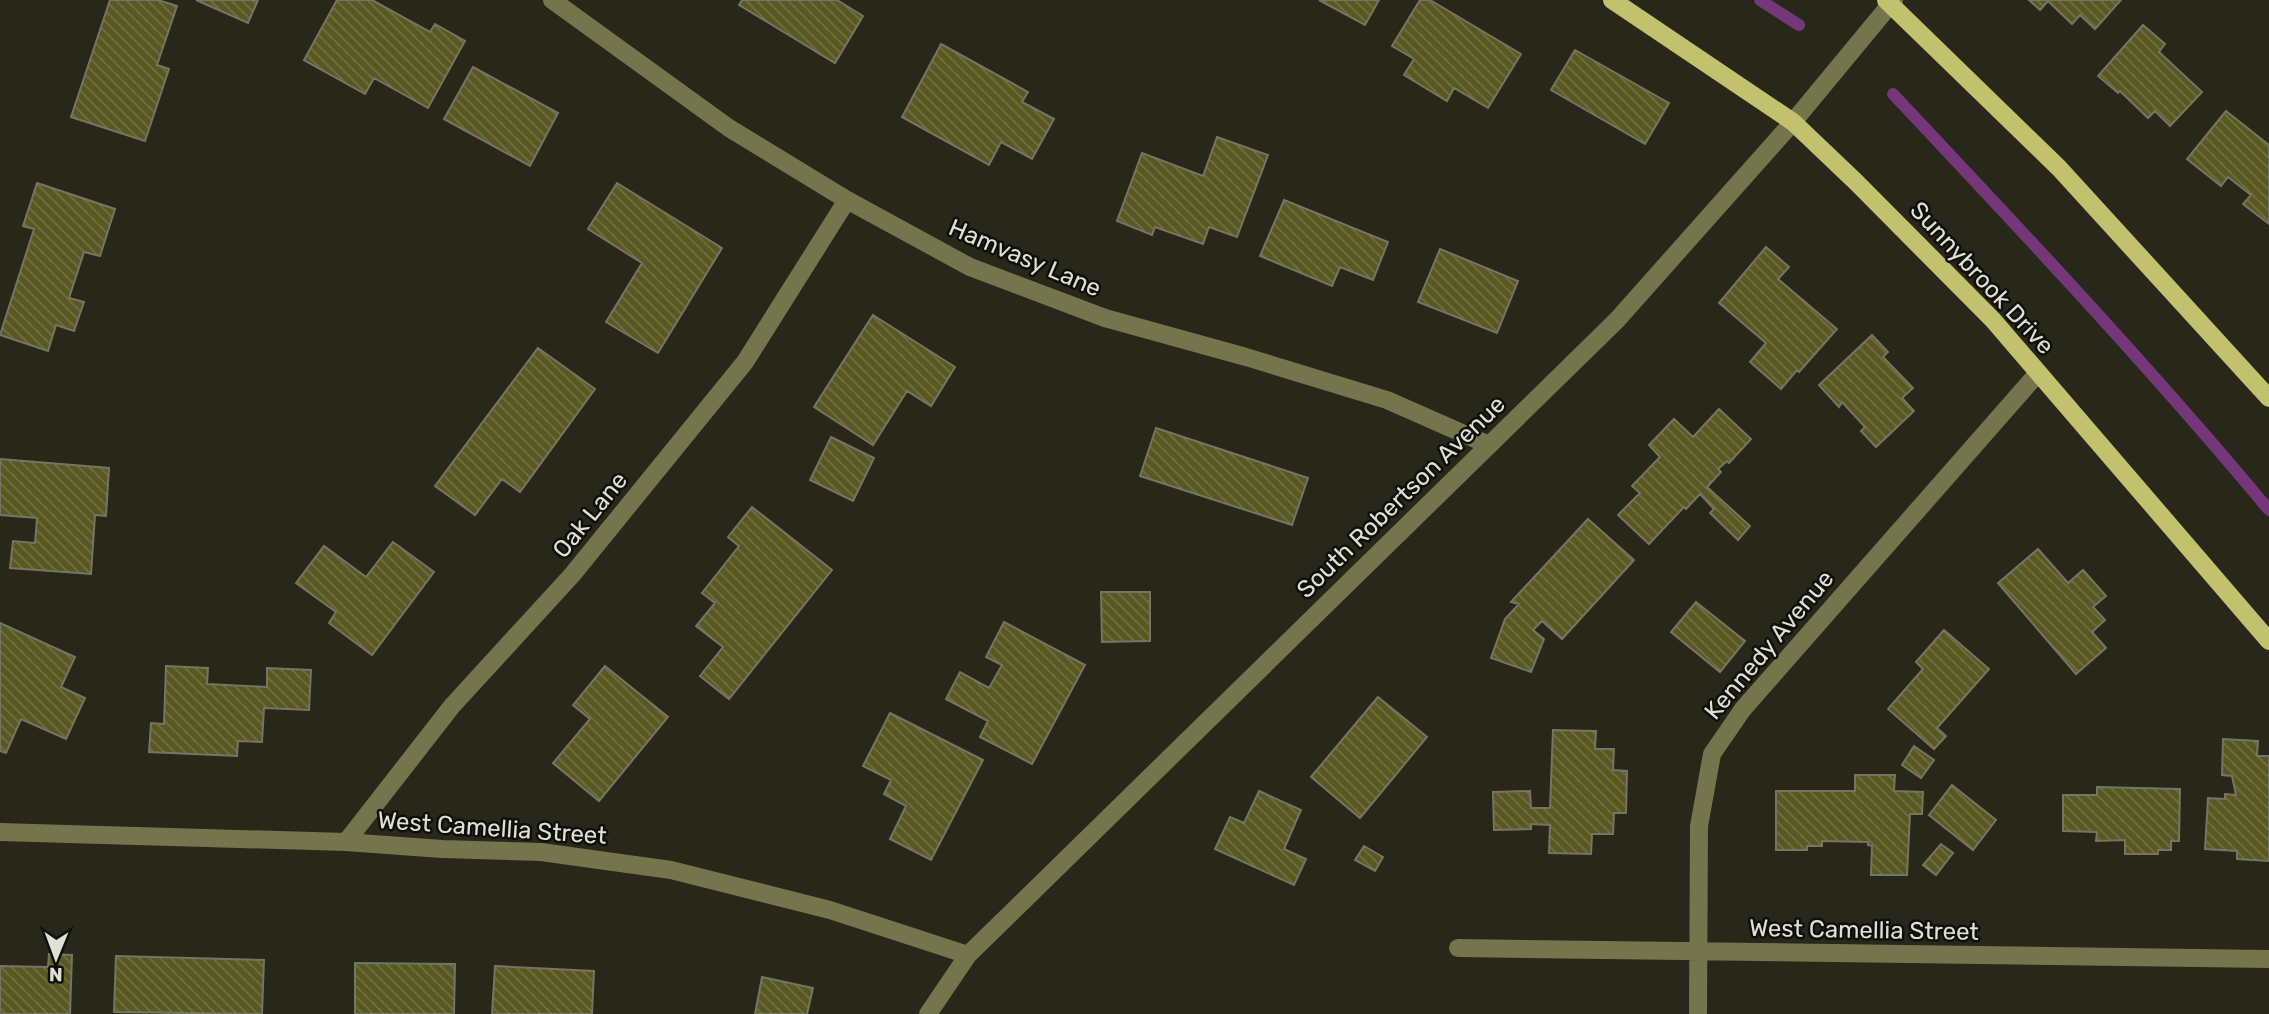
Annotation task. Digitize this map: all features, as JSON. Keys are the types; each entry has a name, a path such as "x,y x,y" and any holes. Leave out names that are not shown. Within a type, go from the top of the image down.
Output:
{"main road":[{"name":"Sunnybrook Drive","path":"1612,0 1793,122 1856,182 1993,320 2269,641"},
{"path":"1890,1 2059,168 2269,398"}],"street":[{"name":"Hamvasy Lane","path":"552,0 729,128 847,200 982,272 1105,318 1387,400 1489,445"},
{"name":"South Robertson Avenue","path":"928,1014 968,956 1617,320 1793,122 1890,1"},
{"name":"Oak Lane","path":"346,842 452,706 572,575 745,362 847,200"},
{"name":"Kennedy Avenue","path":"1698,1014 1699,826 1712,754 1743,709 2038,373"},
{"name":"West Camellia Street","path":"0,832 346,842 541,852 671,870 830,910 968,956"},
{"name":"West Camellia Street","path":"1458,948 2269,959"}],"building":[{"path":"110,0 158,0 177,6 157,65 169,69 145,141 71,117"},
{"path":"196,0 258,0 248,23"},
{"path":"337,0 372,0 430,32 435,24 465,41 428,108 374,78 365,94 304,60"},
{"path":"742,0 837,0 863,16 835,63 739,5"},
{"path":"1319,0 1379,0 1365,25"},
{"path":"1420,0 1430,0 1521,54 1488,108 1454,88 1447,101 1404,75 1414,59 1392,46"},
{"path":"2029,0 2121,0 2095,29 2080,15 2072,24 2048,1 2040,10"},
{"path":"2143,25 2165,44 2159,52 2202,92 2170,126 2155,111 2148,118 2120,91 2118,93 2098,76"},
{"path":"941,44 1028,92 1022,102 1054,119 1032,159 1001,142 989,165 902,117"},
{"path":"1575,50 1669,103 1645,144 1551,90"},
{"path":"473,67 558,113 530,166 444,119"},
{"path":"2226,111 2269,145 2269,224 2243,204 2251,195 2228,177 2221,186 2187,159"},
{"path":"1217,137 1268,155 1237,237 1209,227 1203,244 1155,227 1152,235 1117,221 1142,153 1203,176"},
{"path":"37,183 115,209 100,256 84,252 69,298 84,302 74,331 56,325 48,351 0,335 34,229 23,226"},
{"path":"617,183 722,248 658,353 606,322 642,263 588,229"},
{"path":"1284,200 1388,242 1373,280 1340,267 1332,286 1260,256"},
{"path":"1766,247 1789,267 1778,279 1837,329 1781,389 1750,362 1766,343 1719,303"},
{"path":"1440,249 1518,281 1497,333 1418,302"},
{"path":"873,315 955,367 931,406 907,391 873,445 814,407"},
{"path":"1872,335 1888,352 1883,357 1913,388 1902,398 1914,411 1876,447 1861,431 1865,427 1842,402 1839,407 1819,385"},
{"path":"538,348 595,389 520,492 502,479 475,515 435,486"},
{"path":"1719,409 1751,439 1729,463 1727,461 1718,469 1721,472 1707,487 1750,526 1738,540 1710,513 1714,509 1700,494 1649,544 1618,515 1640,493 1632,486 1660,457 1649,445 1674,419 1693,437"},
{"path":"1156,428 1308,478 1292,525 1140,476"},
{"path":"831,437 874,458 853,501 810,480"},
{"path":"0,459 109,468 106,516 95,515 91,574 10,568 13,541 35,543 37,518 0,515"},
{"path":"752,507 832,570 729,699 700,676 723,647 696,626 715,603 702,593 739,546 728,537"},
{"path":"1588,519 1634,560 1562,639 1542,621 1533,630 1544,639 1531,672 1491,658 1505,619 1519,604 1511,602"},
{"path":"393,542 434,572 372,655 329,623 336,612 296,583 324,546 366,577"},
{"path":"2038,549 2068,583 2083,570 2106,596 2093,607 2105,620 2092,632 2106,648 2076,674 1998,583"},
{"path":"1101,592 1150,592 1150,641 1102,642"},
{"path":"1696,602 1745,641 1720,672 1671,632"},
{"path":"1004,622 1085,665 1032,764 980,737 988,721 946,699 960,672 989,688 1002,665 986,657"},
{"path":"0,623 75,657 61,687 85,698 66,739 21,719 6,753 0,751"},
{"path":"1944,630 1989,669 1937,728 1946,736 1934,749 1888,709 1923,669 1916,662"},
{"path":"166,666 208,668 207,684 267,687 267,668 311,670 309,710 264,708 262,742 238,741 237,756 149,752 151,723 164,724"},
{"path":"605,666 668,717 599,801 553,763 590,719 573,705"},
{"path":"1378,697 1427,737 1360,818 1311,777"},
{"path":"890,713 983,760 931,860 890,839 906,806 884,794 891,780 863,766"},
{"path":"1553,730 1596,731 1595,749 1614,749 1613,770 1627,771 1626,813 1614,813 1613,834 1592,834 1591,854 1549,853 1550,825 1531,824 1531,829 1494,830 1493,792 1530,791 1531,808 1550,808"},
{"path":"2223,739 2258,741 2257,756 2269,756 2269,861 2237,859 2237,851 2205,849 2208,798 2225,799 2225,794 2236,795 2232,776 2222,775"},
{"path":"1914,746 1934,760 1921,778 1902,765"},
{"path":"1855,775 1895,775 1894,791 1923,792 1922,814 1910,814 1907,875 1871,875 1872,846 1868,845 1868,842 1822,841 1822,846 1807,846 1807,850 1776,850 1776,791 1855,791"},
{"path":"1952,785 1996,820 1973,850 1929,815"},
{"path":"2097,787 2180,789 2179,841 2171,841 2171,850 2158,850 2158,854 2125,854 2125,840 2096,841 2097,832 2063,831 2063,795 2097,795"},
{"path":"1259,791 1301,810 1284,849 1306,859 1294,885 1215,849 1230,817 1244,823"},
{"path":"1941,844 1953,853 1936,875 1923,865"},
{"path":"1364,846 1383,857 1375,871 1355,860"},
{"path":"49,954 72,955 70,1014 0,1014 0,966 48,967"},
{"path":"116,956 264,960 262,1014 114,1012"},
{"path":"355,963 455,964 454,1014 355,1014"},
{"path":"495,966 594,971 592,1014 492,1014"},
{"path":"762,977 813,988 807,1014 755,1014"}],"waterway":[{"path":"1760,0 1799,25"},
{"path":"1893,94 2037,247 2269,510"}]}
